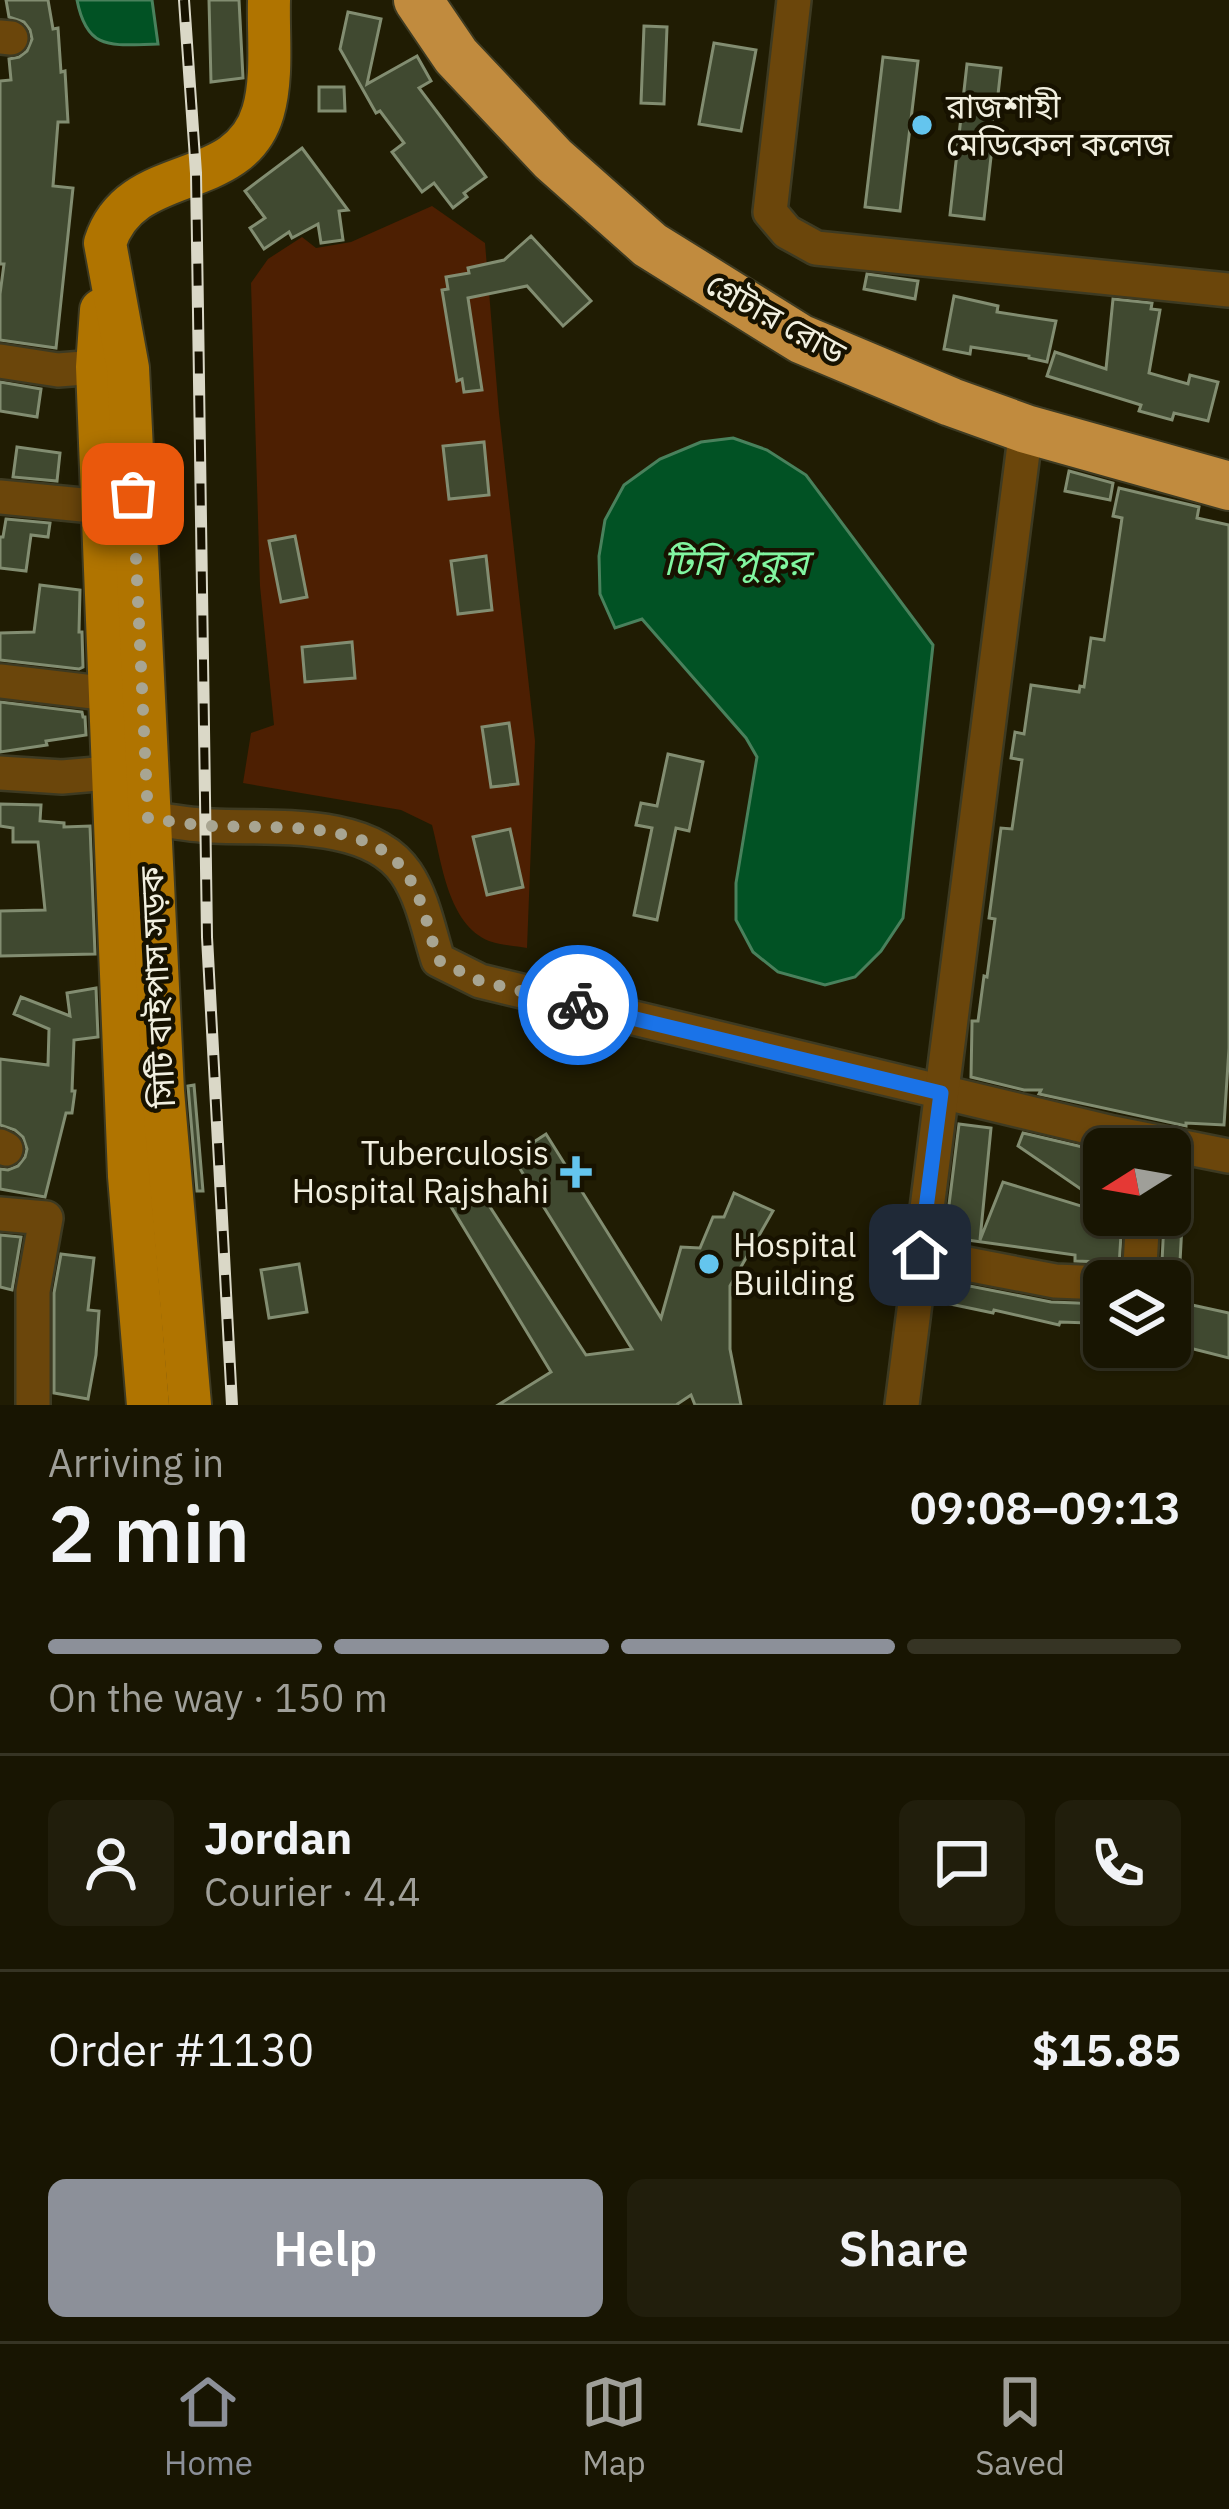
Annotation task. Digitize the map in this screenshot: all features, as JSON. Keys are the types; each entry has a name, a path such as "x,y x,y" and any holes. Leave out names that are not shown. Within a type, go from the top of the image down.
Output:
{"highway":[{"name":"গ্রেটার রোড","path":"418,0 457,56 553,160 650,244 801,339 1026,429 1178,462 1229,467"},
{"name":"গ্রেটার রোড","path":"444,0 558,136 647,217 799,315 950,382 1178,462 1229,486"}],"main road":[{"path":"148,1405 129,1176 130,771 110,694 97,367 105,243 122,209 161,187 226,162 249,140 262,116 267,92 269,3"},
{"name":"সিটি বাইপাস সড়ক","path":"105,243 128,368 130,771 148,818 163,1091 190,1405"}],"street":[{"path":"794,0 770,212 787,232 816,248 1229,290"},
{"path":"0,361 58,370 97,367"},
{"path":"902,1405 1026,429"},
{"path":"0,497 103,508"},
{"path":"0,681 110,694"},
{"path":"0,773 62,777 130,771"},
{"path":"148,818 205,826 332,831 382,849 404,870 438,960 480,981 1083,1129"},
{"path":"1191,1151 1229,1156"},
{"path":"0,1214 46,1218 33,1291 33,1405"},
{"path":"920,1255 1083,1282"}],"shaded area":[{"path":"432,206 485,243 535,741 527,948 489,941 464,921 449,891 432,825 401,810 243,783 251,733 274,725 260,586 251,283 268,259 302,237 316,248 351,242"}],"water":[{"path":"77,0 152,0 158,44 104,42 87,29"},
{"name":"টিবি পুকুর","path":"733,438 767,450 806,475 933,645 903,918 881,951 855,977 825,985 778,972 753,952 736,920 736,883 757,757 746,738 642,619 615,628 600,594 605,520 624,485 660,459 701,442"}],"building":[{"path":"6,0 48,0 53,29 58,28 61,72 65,71 68,122 58,122 53,186 73,188 56,348 0,340 4,264 0,264 0,81 11,80 9,59 27,51 32,39 24,22 9,17"},
{"path":"209,0 239,0 243,78 211,82"},
{"path":"348,12 381,19 367,84 417,56 431,81 419,88 486,177 453,208 434,183 422,192 392,152 404,143 380,111 376,113 340,49"},
{"path":"644,26 667,27 664,104 641,103"},
{"path":"714,43 756,50 741,131 699,124"},
{"path":"883,57 918,61 900,211 865,207"},
{"path":"967,64 1001,68 984,219 950,215"},
{"path":"319,87 344,87 345,111 319,111"},
{"path":"302,148 348,210 339,211 343,240 321,243 318,224 292,238 289,232 264,249 250,228 265,218 245,191"},
{"path":"531,236 591,301 563,326 527,286 468,298 482,390 464,392 462,379 457,381 442,290 448,289 446,277 504,260"},
{"path":"867,274 918,281 915,299 864,289"},
{"path":"954,296 998,306 997,312 1056,321 1047,362 971,347 970,354 944,349"},
{"path":"1113,299 1152,303 1151,309 1160,310 1149,373 1188,384 1190,375 1218,382 1208,421 1174,413 1172,420 1139,411 1141,405 1047,376 1055,352 1106,369"},
{"path":"0,382 41,389 37,417 0,411"},
{"path":"484,442 489,495 449,499 443,446"},
{"path":"17,447 60,453 57,481 13,477"},
{"path":"1069,471 1113,483 1110,500 1065,491"},
{"path":"1119,488 1199,507 1197,518 1229,525 1229,1048 1224,1125 1186,1126 971,1077 972,1021 978,1021 987,977 1001,828 1012,829 1022,760 1011,758 1015,732 1024,734 1031,685 1079,692 1084,687 1091,638 1104,640 1122,518 1113,516"},
{"path":"6,519 50,523 48,537 31,535 26,571 0,568 0,537"},
{"path":"295,536 307,597 281,602 269,541"},
{"path":"486,556 492,610 458,614 451,561"},
{"path":"40,585 80,590 83,667 79,669 0,660 0,633 34,632"},
{"path":"352,642 355,678 305,682 302,647"},
{"path":"0,702 82,712 86,735 0,752"},
{"path":"509,723 518,784 491,787 482,727"},
{"path":"668,754 703,762 689,831 676,828 657,920 634,915 652,828 636,825 641,803 657,806"},
{"path":"0,804 41,805 40,821 90,826 95,954 0,956 0,911 45,910 38,842 13,842 13,828 0,826"},
{"path":"510,829 523,887 487,895 473,837"},
{"path":"96,988 98,1037 74,1040 72,1113 66,1113 45,1197 0,1189 0,1169 18,1166 27,1149 23,1137 0,1125 0,1059 48,1065 49,1029 14,1014 21,997 70,1016 67,993"},
{"path":"194,1085 203,1191 197,1191 188,1086"},
{"path":"959,1124 991,1128 980,1240 1003,1182 1083,1207 1083,1236 1121,1236 1119,1260 1075,1261 1075,1255 945,1237"},
{"path":"1023,1133 1083,1147 1083,1191 1018,1146"},
{"name":"Hospital Building","path":"546,1134 661,1318 681,1247 700,1248 713,1217 724,1217 734,1193 773,1211 730,1286 730,1349 741,1405 695,1405 691,1395 676,1405 498,1405 551,1372 450,1205 479,1190 586,1355 632,1349 512,1156"},
{"path":"0,1235 21,1237 12,1290 0,1287"},
{"path":"1163,1236 1181,1236 1180,1260 1162,1260"},
{"path":"61,1254 94,1258 88,1310 99,1311 88,1399 54,1393 54,1293"},
{"path":"299,1264 307,1312 269,1318 261,1270"},
{"path":"939,1280 1051,1302 1083,1303 1083,1323 1059,1325 936,1301"},
{"path":"1191,1302 1229,1313 1229,1358 1191,1348"}],"railway":[{"path":"184,0 196,173 207,937 232,1405"}],"way so far":[{"path":"133,494 148,818 205,826 332,831 382,849 404,870 438,960 480,981 578,1005"}],"place":[{"name":"রাজশাহী মেডিকেল কলেজ","path":"922,125"},
{"name":"Tuberculosis Hospital Rajshahi","path":"576,1172"},
{"name":"Hospital Building","path":"709,1264"}],"route":[{"path":"578,1005 941,1093 920,1255"}]}
